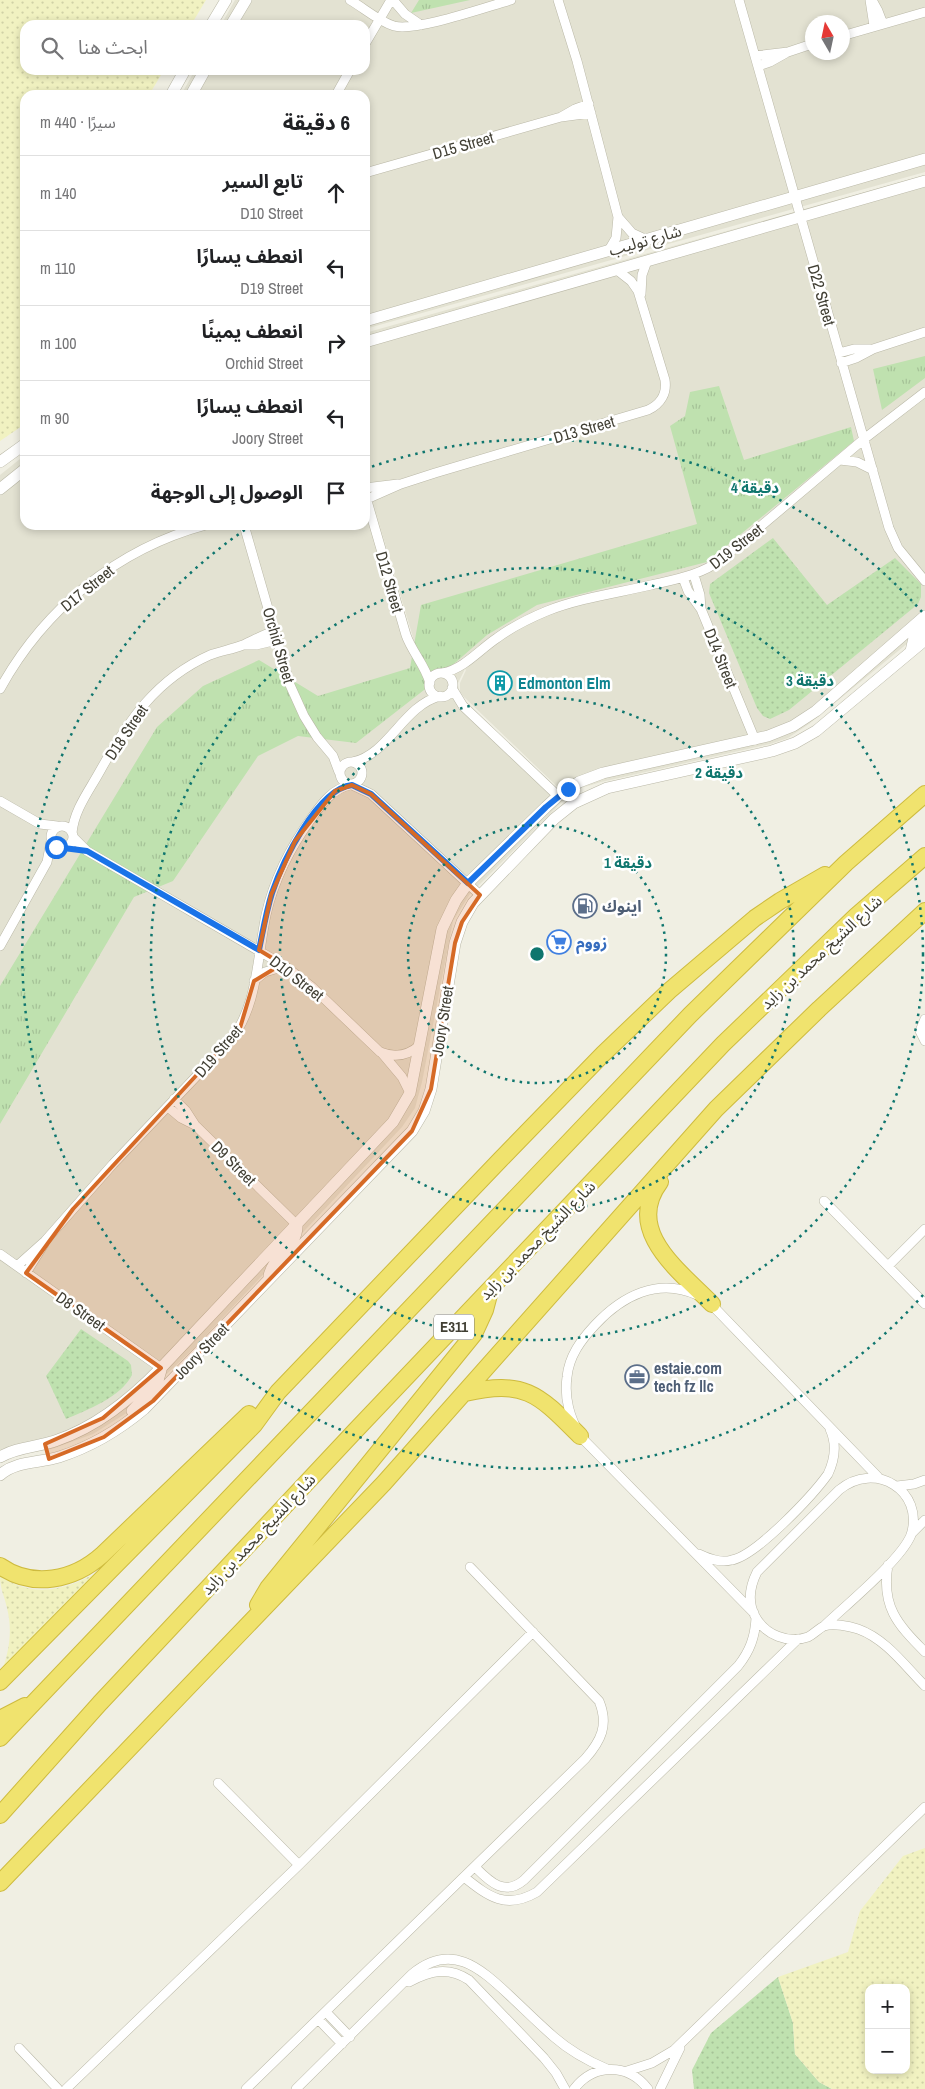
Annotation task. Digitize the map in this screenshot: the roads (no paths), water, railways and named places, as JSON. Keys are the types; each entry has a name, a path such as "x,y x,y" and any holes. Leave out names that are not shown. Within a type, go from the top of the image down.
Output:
{"highway":[{"name":"E311","path":"0,1738 690,1015 846,863 925,794"},
{"name":"شارع الشيخ محمد بن زايد","path":"0,1814 120,1682 491,1287 723,1044 850,922 925,856"},
{"path":"0,1682 254,1425 278,1392 603,1054 669,991 767,910 846,863"},
{"path":"0,1883 384,1483 716,1109 925,911"},
{"path":"712,1304 656,1244 649,1227 648,1208 654,1191 716,1109"},
{"path":"250,1623 268,1588 474,1334 485,1310 491,1287"},
{"path":"465,1393 498,1386 518,1388 550,1406 580,1436"},
{"path":"0,1566 18,1575 40,1579 63,1577 84,1568 102,1555 245,1418 278,1392"},
{"path":"0,1719 34,1702"}],"street":[{"path":"214,20 226,0"},
{"path":"235,20 246,0"},
{"path":"350,0 380,19 404,28 511,0"},
{"path":"370,36 392,0 405,14 421,25"},
{"path":"558,0 590,109 618,216 616,238 609,250"},
{"name":"D22 Street","path":"739,0 891,535 898,548 925,581"},
{"path":"871,0 878,25"},
{"path":"850,34 925,12"},
{"path":"758,66 805,46"},
{"path":"755,56 788,52"},
{"path":"174,90 183,75"},
{"path":"194,90 202,75"},
{"path":"339,90 347,75"},
{"name":"D15 Street","path":"370,173 561,117 575,109 590,109"},
{"name":"شارع توليب","path":"370,320 925,159"},
{"name":"شارع توليب","path":"370,341 925,181"},
{"path":"618,216 632,233 645,239"},
{"name":"D13 Street","path":"641,297 642,275 647,261"},
{"name":"D13 Street","path":"370,495 488,456 648,410 657,405 665,391 665,380 641,297 632,281 617,270"},
{"path":"841,363 873,349 925,332"},
{"path":"839,353 873,349"},
{"name":"D19 Street","path":"442,673 463,665 497,638 548,611 585,599 694,575 707,569 722,559 864,439 925,392"},
{"path":"0,462 20,448"},
{"path":"840,460 857,462 873,470"},
{"path":"0,489 20,473"},
{"name":"D13 Street","path":"370,487 401,484"},
{"name":"D12 Street","path":"370,510 406,635 413,651 424,667 430,684"},
{"name":"D17 Street","path":"0,689 17,661 45,625 75,594 92,581 148,546 168,536 189,530"},
{"name":"Orchid Street","path":"245,530 284,670 298,706 317,737 333,756 339,773"},
{"path":"694,575 700,596 701,609"},
{"name":"D14 Street","path":"682,578 701,609 755,740"},
{"name":"Joory Street","path":"3,1454 45,1444 73,1434 103,1418 128,1400 161,1368 394,1122 410,1093 442,929 453,904 468,883 558,796 579,782 603,773 755,740 781,732 805,719 925,616"},
{"path":"911,651 914,638 925,628"},
{"name":"D18 Street","path":"73,835 76,812 120,735 149,698 163,685 194,663 243,645 261,635 276,636"},
{"name":"Joory Street","path":"0,1475 15,1466 49,1459 92,1443 126,1423 153,1401 404,1139 418,1121 431,1089 455,943 462,922 480,895 554,819 585,796 607,788 772,751 795,743 825,724 925,640"},
{"name":"D19 Street","path":"453,686 463,665"},
{"path":"424,667 449,676 463,706"},
{"path":"420,706 433,676 442,673"},
{"path":"430,684 433,693 463,706 558,796"},
{"path":"351,785 359,781 372,754 420,706 450,693 453,686"},
{"path":"372,754 342,765 339,773 342,782 371,794 480,895"},
{"name":"Orchid Street","path":"333,756 351,762"},
{"path":"351,762 358,764 371,794"},
{"name":"D19 Street","path":"331,794 339,773"},
{"name":"D19 Street","path":"17,1266 45,1242 113,1164 240,1028 248,1011 271,895 286,859 306,825 331,794 339,788 351,785"},
{"path":"0,801 40,824 69,828 73,835 72,842 47,862"},
{"name":"D18 Street","path":"58,826 76,812"},
{"path":"40,824 56,847 65,848"},
{"path":"0,946 47,862 52,831 58,826"},
{"name":"D10 Street","path":"73,835 87,851 259,950 312,987 380,1052 402,1078 410,1093"},
{"name":"D10 Street","path":"65,848 87,851"},
{"path":"254,981 265,972 284,966"},
{"path":"925,1019 920,1026 920,1031 925,1041"},
{"path":"380,1052 402,1056 415,1050 420,1045"},
{"path":"174,1099 186,1111 194,1124"},
{"name":"D9 Street","path":"168,1107 180,1118 194,1124 297,1225"},
{"path":"824,1201 925,1304"},
{"path":"268,1280 273,1265 294,1241 297,1225"},
{"path":"888,1266 925,1229"},
{"name":"D19 Street","path":"26,1273 45,1242"},
{"name":"D8 Street","path":"0,1254 161,1368"},
{"path":"798,1639 777,1636 768,1631 694,1552 580,1436 570,1413 566,1389 567,1377 574,1353 580,1342 604,1316 629,1296 653,1288 678,1288 696,1294 712,1304 878,1477 897,1486 908,1498 913,1513 911,1534"},
{"path":"126,1423 133,1410 157,1384 161,1368"},
{"path":"694,1552 717,1560 733,1560 748,1554 762,1544 828,1474 834,1450 832,1433 828,1425"},
{"path":"45,1444 49,1459"},
{"path":"474,1867 488,1880 498,1886 509,1888 524,1880 745,1657 754,1639 755,1616 750,1592 755,1577 764,1564 847,1483 867,1477 878,1477"},
{"path":"897,1486 914,1484 925,1480"},
{"path":"464,1877 483,1892 500,1900 519,1900 537,1892 798,1639 817,1632 888,1565 911,1534 925,1520"},
{"path":"888,1565 886,1578 890,1606 903,1630 925,1652"},
{"path":"246,2089 585,1759 599,1742 603,1732 603,1711 599,1701 470,1567"},
{"path":"824,1626 847,1626 869,1634 887,1647 925,1686"},
{"path":"66,2089 299,1865 533,1632"},
{"path":"218,1783 299,1865"},
{"path":"627,2071 652,2063 674,2050 924,1808"},
{"path":"296,2089 416,1971 435,1962 455,1960 470,1964 483,1971 567,2048 607,2069 627,2071 636,2076 648,2089"},
{"path":"404,1984 426,1973 439,1971 458,1974 469,1980 544,2058 565,2089"},
{"path":"326,2012 350,2037"},
{"path":"318,2019 342,2044"},
{"path":"660,2089 674,2057 684,2041"},
{"path":"19,2048 58,2089"},
{"path":"574,2089 588,2075 607,2069"}],"place":[{"name":"Edmonton Elm","path":"500,683"},
{"name":"اينوك","path":"585,906"},
{"name":"زووم","path":"559,942"},
{"name":"estaie.com tech fz llc","path":"637,1377"}]}
